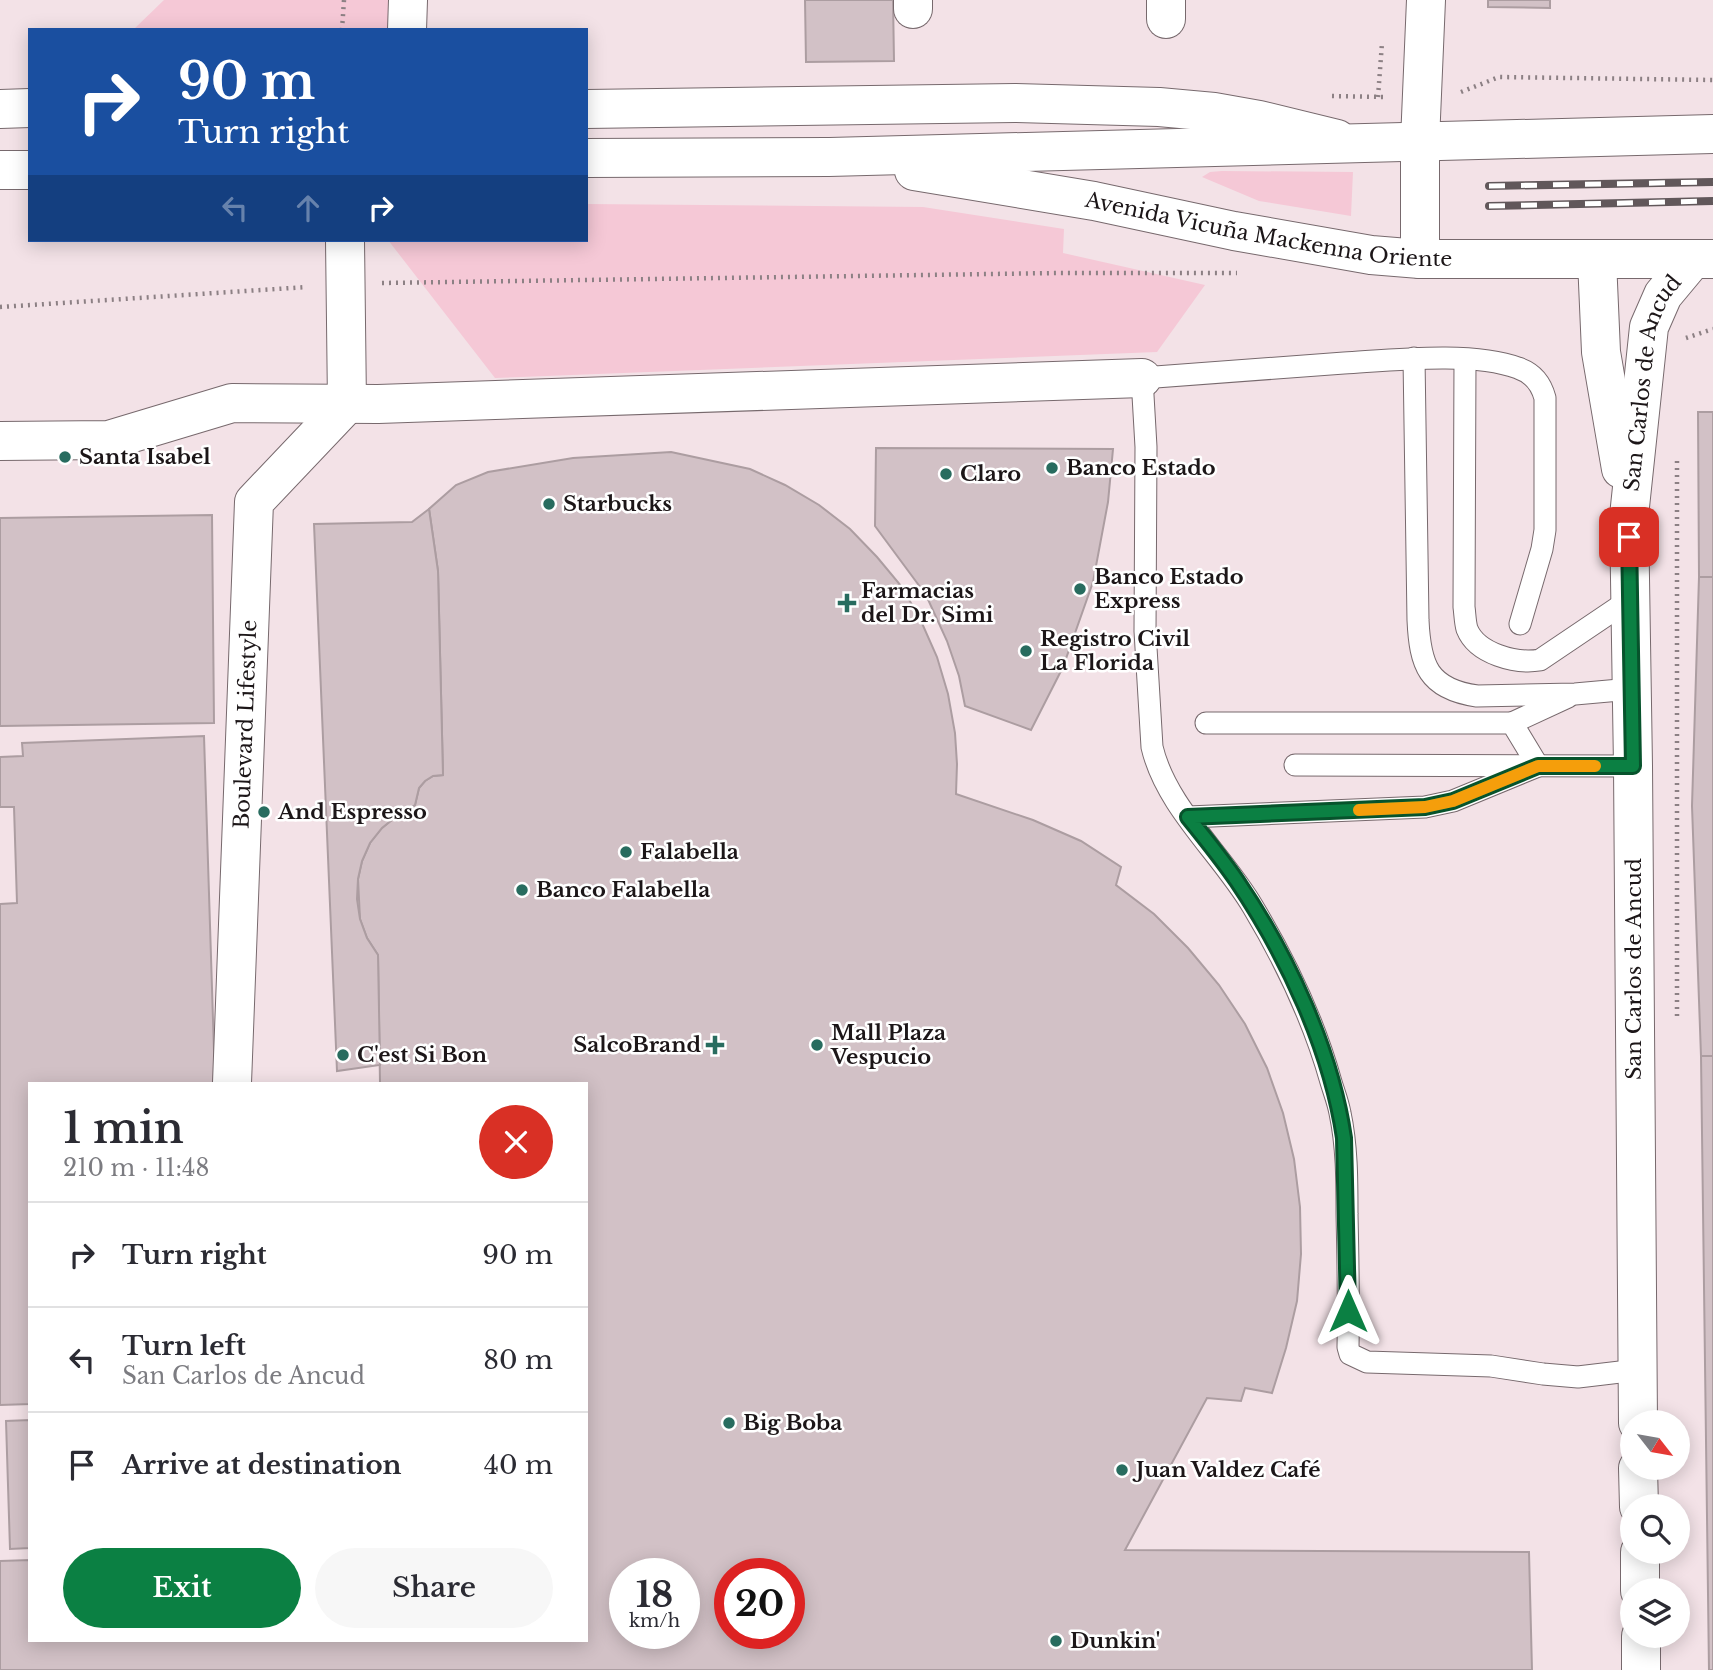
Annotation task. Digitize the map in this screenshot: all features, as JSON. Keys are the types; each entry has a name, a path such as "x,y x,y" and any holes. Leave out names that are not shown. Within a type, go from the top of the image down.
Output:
{"street":[{"path":"407,28 408,0"},
{"path":"1420,259 1420,141 1426,0"},
{"path":"588,109 1015,103 1159,107 1214,112 1259,120 1354,143"},
{"path":"0,109 28,108"},
{"name":"Avenida Vicuña Mackenna Oriente","path":"588,158 829,157 1713,134"},
{"name":"Avenida Vicuña Mackenna Oriente","path":"829,157 1094,201 1234,231 1371,255 1420,259 1703,259"},
{"path":"0,170 28,170"},
{"path":"345,242 347,404"},
{"name":"San Carlos de Ancud","path":"1638,1410 1629,516 1649,327 1663,295 1703,259"},
{"name":"San Carlos de Ancud","path":"1597,260 1601,352 1629,516"},
{"path":"0,441 109,440 232,404 347,404 1142,378"},
{"name":"Boulevard Lifestyle","path":"232,1082 254,502 347,404"},
{"path":"1641,1648 1642,1670"}],"lane":[{"path":"1414,358 1418,620 1419,646 1425,667 1442,685 1464,694 1575,694 1631,689"},
{"path":"1520,624 1545,530 1545,398 1536,379 1521,369 1495,361 1414,358 1142,378 1146,447 1145,631 1149,722 1156,764 1168,790 1236,879 1259,916 1305,1008 1323,1052 1340,1111 1344,1138 1350,1354 1357,1359 1382,1363 1491,1366 1578,1377 1637,1370"},
{"path":"1465,360 1464,607 1468,631 1473,639 1481,646 1508,658 1530,662 1540,660 1629,600"},
{"path":"1206,723 1512,723 1575,694"},
{"path":"1512,723 1538,766"},
{"path":"1295,765 1633,766"},
{"path":"1188,817 1425,807 1453,801 1538,766"}],"path":[{"path":"342,28 344,0"},
{"path":"1378,97 1382,41"},
{"path":"0,307 345,285 1058,273 1248,274"},
{"path":"1677,452 1677,1020"}],"shaded area":[{"path":"164,0 394,0 393,28 135,28"},
{"path":"1210,172 1353,172 1351,216 1259,201 1202,177"},
{"path":"588,204 923,207 1064,229 1063,253 1205,285 1157,352 495,378 390,242 588,242"}],"building":[{"path":"805,0 893,0 894,61 806,62"},
{"path":"1488,0 1550,0 1550,8 1488,7"},
{"path":"1698,412 1713,412 1713,577 1699,577"},
{"path":"876,448 1113,449 1108,502 1093,582 1063,667 1031,730 965,706 959,676 947,641 926,595 875,526"},
{"name":"Mall Plaza Vespucio","path":"671,452 750,469 785,485 819,505 850,529 877,557 902,587 937,657 948,694 955,733 956,794 1033,820 1081,841 1121,867 1116,885 1154,914 1188,948 1219,985 1245,1024 1267,1068 1283,1113 1294,1159 1300,1207 1301,1254 1297,1301 1272,1393 1245,1388 1241,1401 1207,1398 1125,1550 1529,1552 1532,1670 0,1670 0,1561 28,1560 28,1642 588,1642 588,1082 380,1082 378,955 367,938 360,919 358,879 370,843 382,828 415,805 419,788 425,781 433,776 443,775 438,571 429,509 456,485 488,472 573,458"},
{"path":"429,509 438,571 443,775 433,776 425,781 419,788 415,805 382,828 370,843 362,861 357,899 367,938 378,955 380,1065 337,1071 314,524 412,522"},
{"path":"212,515 214,723 0,726 0,518"},
{"path":"1699,577 1713,577 1713,1056 1701,1056 1692,806"},
{"path":"204,736 215,1082 28,1082 28,1404 0,1405 0,904 17,903 14,807 0,807 0,757 23,756 22,743"},
{"path":"1701,1056 1713,1056 1713,1670 1709,1670"},
{"path":"28,1420 28,1548 10,1549 6,1421"}],"railway":[{"path":"1489,186 1713,182"},
{"path":"1489,206 1713,201"}],"slow traffic":[{"path":"1359,810 1425,807 1453,801 1538,766 1595,766"}],"place":[{"name":"Santa Isabel","path":"65,457"},
{"name":"Banco Estado","path":"1052,468"},
{"name":"Claro","path":"946,474"},
{"name":"Starbucks","path":"549,504"},
{"name":"Banco Estado Express","path":"1080,589"},
{"name":"Farmacias del Dr. Simi","path":"847,603"},
{"name":"Registro Civil La Florida","path":"1026,651"},
{"name":"And Espresso","path":"264,812"},
{"name":"Falabella","path":"626,852"},
{"name":"Banco Falabella","path":"522,890"},
{"name":"SalcoBrand","path":"715,1045"},
{"name":"Mall Plaza Vespucio","path":"817,1045"},
{"name":"C'est Si Bon","path":"343,1055"},
{"name":"Big Boba","path":"729,1423"},
{"name":"Juan Valdez Café","path":"1122,1470"},
{"name":"Dunkin'","path":"1056,1641"}],"route":[{"path":"1348,1311 1344,1138 1340,1111 1323,1052 1269,934 1236,879 1188,817 1425,807 1453,801 1538,766 1633,766 1629,537"}]}
